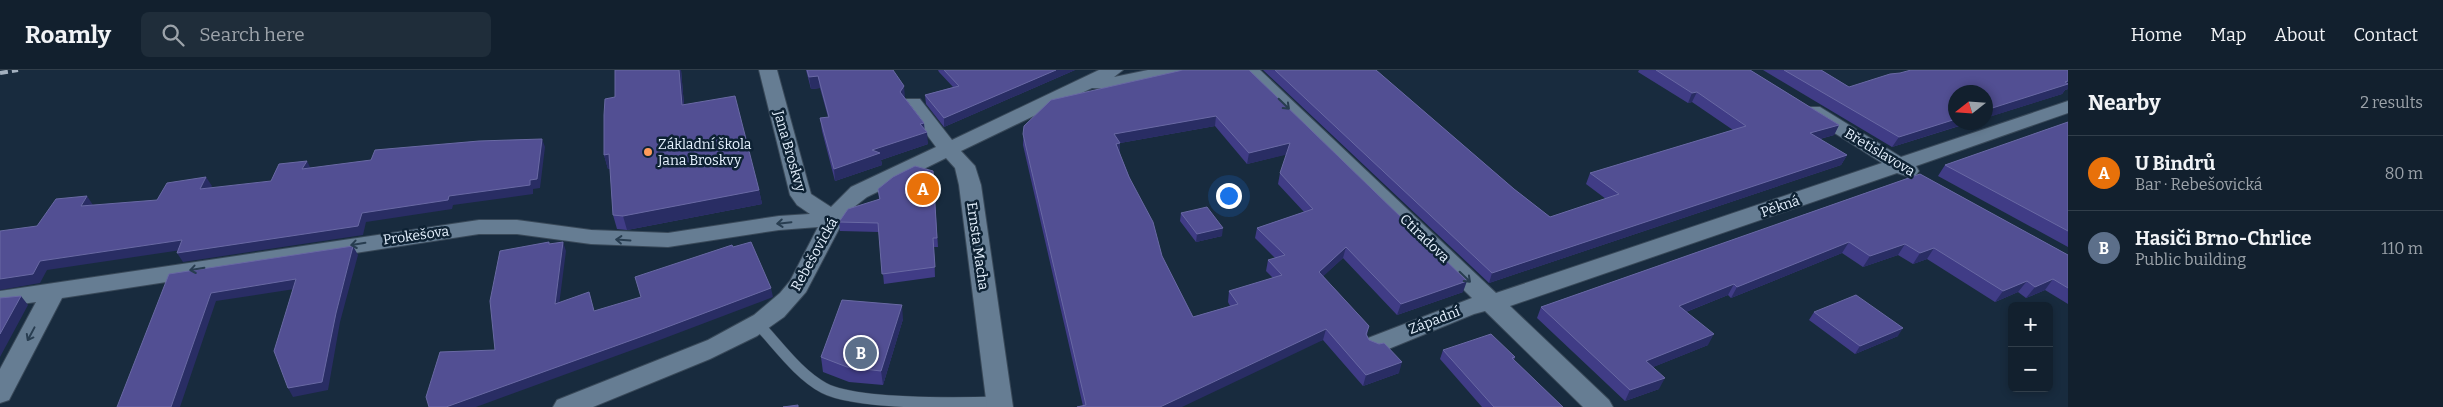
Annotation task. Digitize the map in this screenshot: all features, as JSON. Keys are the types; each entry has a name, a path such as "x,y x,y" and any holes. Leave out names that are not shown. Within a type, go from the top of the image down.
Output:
{"street":[{"name":"Jana Broskvy","path":"768,70 801,195 805,200 833,218"},
{"name":"Rebešovická","path":"566,407 708,350 758,324 798,288 833,218 848,200 859,192 1114,70"},
{"path":"1089,82 1117,83 1172,70"},
{"name":"Ctiradova","path":"1249,70 1600,407"},
{"name":"Břetislavova","path":"1796,101 1930,182"},
{"name":"Ernsta Macha","path":"913,103 948,149 965,166 970,185 1000,404"},
{"name":"Pěkná","path":"1492,302 1522,294 2068,107"},
{"name":"Prokešova","path":"0,299 479,227 517,227 591,237 668,240 779,223 833,218"},
{"path":"0,393 54,291"},
{"name":"Západní","path":"1377,344 1468,307 1492,302"}],"lane":[{"path":"758,324 810,377 826,390 850,397 1000,404"}],"building":[{"name":"Základní škola Jana Broskvy","path":"615,70 679,70 682,105 735,96 759,190 623,216 613,215 609,154 604,155 604,115 605,99 615,97"},
{"path":"807,70 893,70 904,86 900,92 924,123 920,124 927,132 872,150 880,153 834,169 820,118 829,117 818,76 809,77"},
{"path":"944,70 1056,70 944,118 925,95 959,86"},
{"path":"1183,70 1249,70 1467,281 1401,304 1346,247 1319,272 1369,326 1366,334 1369,340 1379,344 1384,343 1402,362 1366,375 1326,329 1160,407 1077,407 1086,405 1023,134 1024,126 1051,100","holes":["1216,116 1249,153 1290,143 1280,173 1313,209 1257,228 1285,255 1268,260 1282,275 1229,291 1238,304 1193,317 1162,256 1153,222 1129,177 1116,144 1120,143 1114,134"]},
{"path":"1275,70 1376,70 1514,189 1550,217 1619,194 1590,173 1746,126 1697,92 1692,93 1656,70 1750,70 1839,125 1810,133 1847,155 1492,273"},
{"path":"1784,70 1821,70 1849,87 1890,74 1911,70 2068,70 2068,81 2065,82 2068,84 1993,108 1993,85 1948,85 1948,122 1899,137"},
{"path":"2068,122 2068,231 1945,165"},
{"path":"542,139 537,179 530,180 530,185 449,196 448,200 362,213 358,226 177,253 182,240 40,261 33,274 0,279 0,231 37,226 56,199 87,196 81,206 157,200 167,183 206,177 200,189 271,181 279,164 307,161 302,169 371,160 375,150 479,141"},
{"path":"915,166 933,171 937,238 933,238 935,267 882,274 878,223 839,222 848,209 880,199 878,189 893,177"},
{"path":"1920,174 2068,255 2068,288 2053,279 2035,287 2027,281 2003,291 1934,248 1920,253 1905,244 1870,256 1849,242 1737,287 1734,284 1679,306 1714,334 1646,361 1665,378 1630,390 1541,307"},
{"path":"1207,207 1223,228 1197,234 1181,213"},
{"path":"549,242 549,244 563,242 555,304 589,292 594,311 641,297 635,277 732,245 733,247 751,242 771,288 446,407 429,407 426,397 440,352 495,350 490,301 500,251"},
{"path":"353,246 336,313 322,382 288,388 274,351 296,279 211,293 171,407 117,407 169,274"},
{"path":"1856,295 1903,328 1860,346 1814,312"},
{"path":"21,296 0,334 0,298"},
{"path":"842,300 902,305 881,371 847,367 821,357"},
{"path":"1491,334 1515,357 1512,358 1563,407 1494,407 1443,350"}],"railway":[{"path":"0,73 18,70"}],"place":[{"name":"Základní škola Jana Broskvy","path":"648,152"},
{"name":"U Bindrů","path":"923,189"},
{"name":"Hasiči Brno-Chrlice","path":"861,353"}]}
